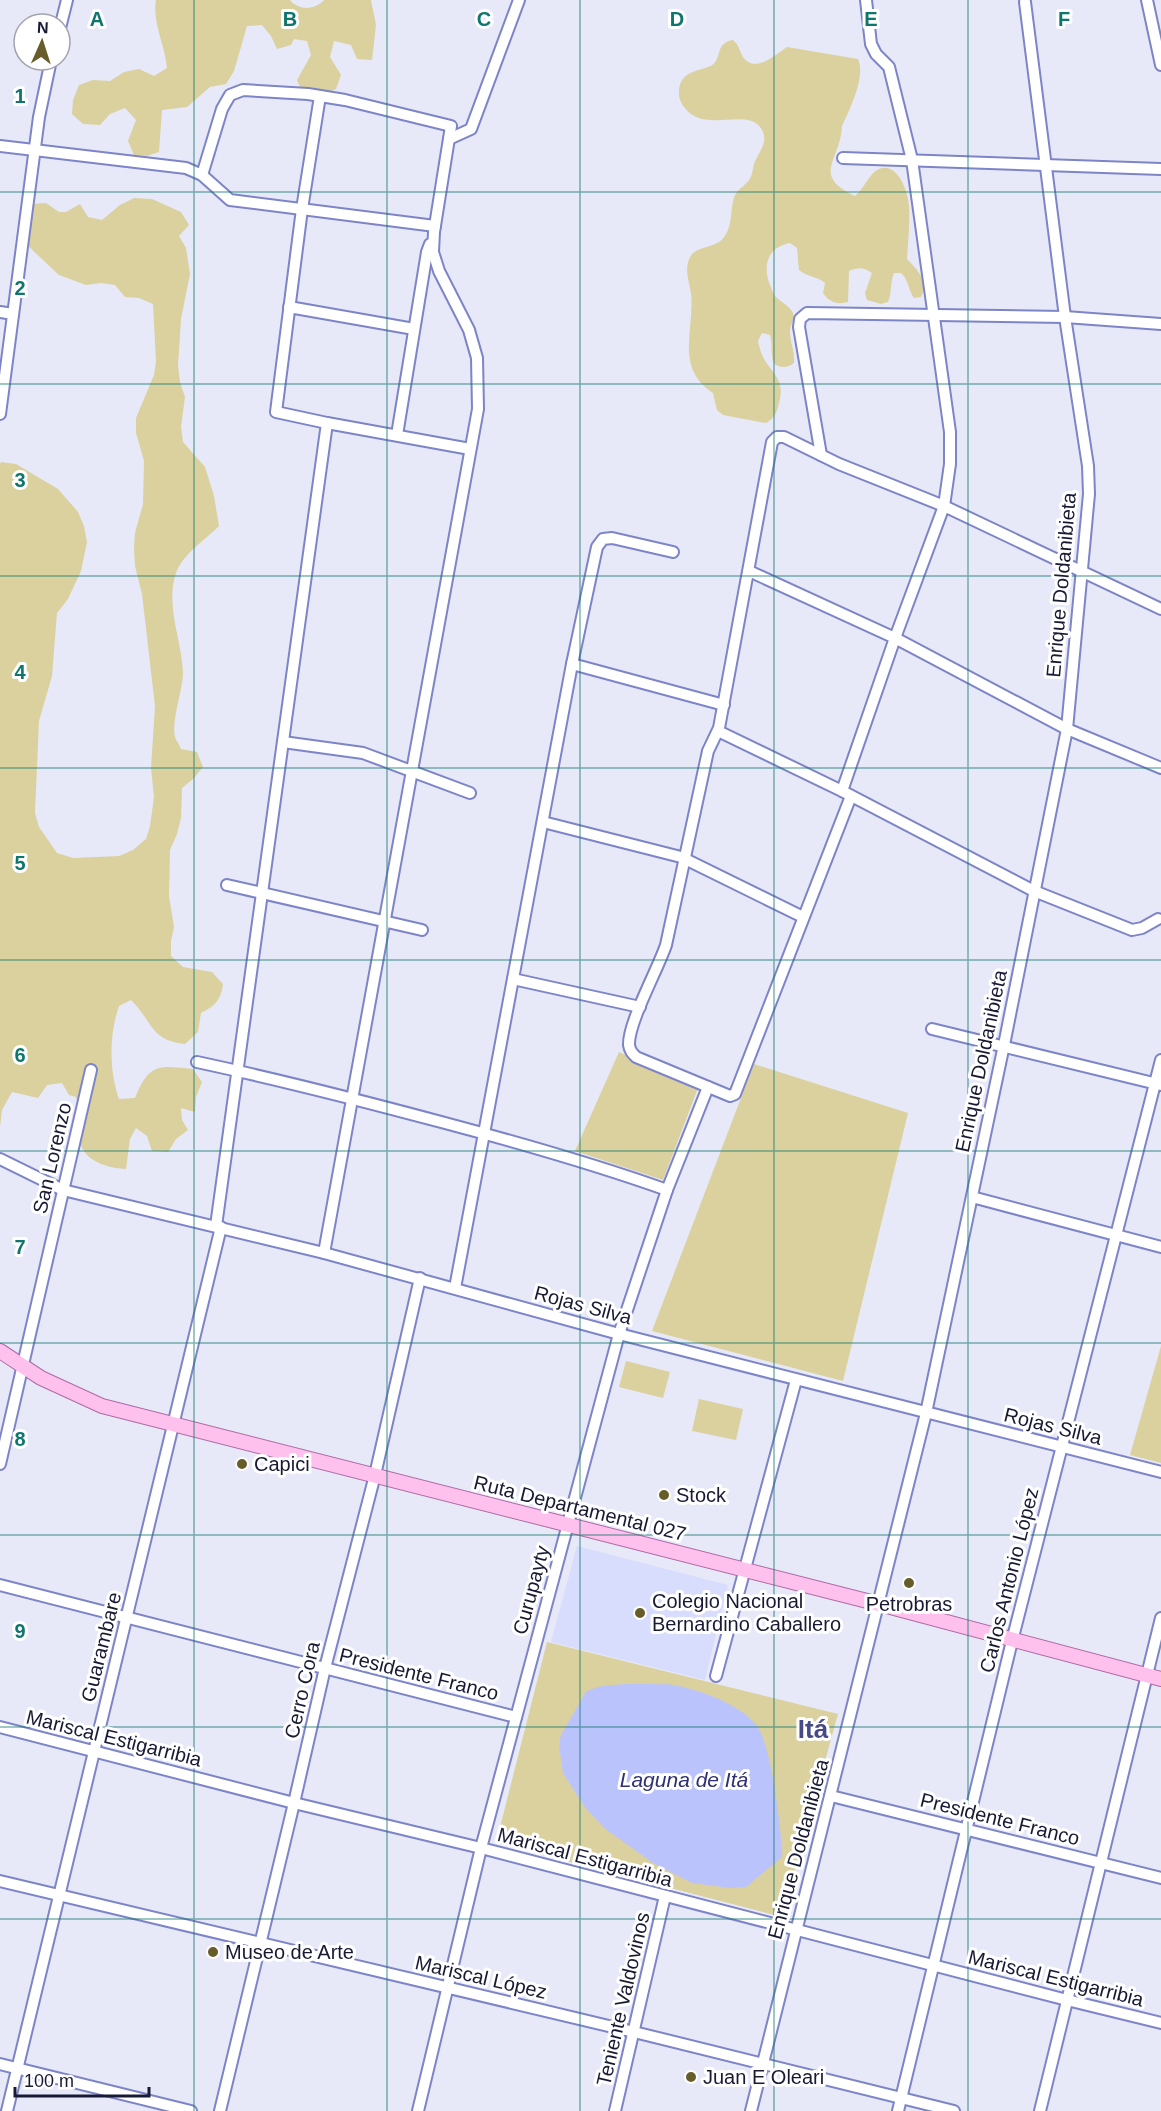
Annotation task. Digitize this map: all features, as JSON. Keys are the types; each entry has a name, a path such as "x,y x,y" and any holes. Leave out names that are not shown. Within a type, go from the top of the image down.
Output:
{"main road":[{"name":"Ruta Departamental 027","path":"0,1351 69,1392 102,1406 879,1604 1161,1679"}],"street":[{"path":"449,139 471,129 519,0"},
{"path":"866,0 871,44 876,54 889,67 912,160 950,432 950,464 944,506 895,638 847,794 735,1094 730,1096 708,1087 636,1057 630,1051 629,1042 640,1007 666,945 708,751 718,731 772,442 777,437 784,436 821,455 944,506 1161,609"},
{"path":"1147,0 1161,65"},
{"name":"Enrique Doldanibieta","path":"751,2111 926,1413 1004,1045 1067,729 1089,494 1088,466 1065,317 1025,2"},
{"path":"0,414 34,151 48,72"},
{"path":"202,175 222,109 230,95 243,90 320,96 451,126 434,229 433,252 439,271 469,330 477,358 478,409 324,1253"},
{"path":"320,96 302,209 276,412 470,448"},
{"path":"0,147 186,168 202,175 230,200 434,229"},
{"path":"843,158 1161,169"},
{"path":"397,435 427,252 434,229"},
{"path":"289,307 414,329"},
{"path":"0,312 13,314"},
{"path":"821,455 799,327 800,319 807,313 1065,317 1161,324"},
{"name":"Guarambare","path":"8,2111 128,1617 219,1227 238,1071 327,423"},
{"path":"455,1288 572,664 597,547 603,539 621,538 673,552"},
{"path":"749,571 895,638 1067,729 1161,768"},
{"path":"572,664 724,705"},
{"path":"718,731 847,794 1034,891 1132,930 1142,928 1160,917"},
{"path":"283,742 363,753 470,793"},
{"path":"543,822 684,859 803,917"},
{"path":"227,885 422,930"},
{"path":"513,979 640,1007"},
{"path":"932,1029 1158,1084"},
{"name":"Carlos Antonio López","path":"898,2111 1012,1641 1116,1236 1158,1084 1161,1060"},
{"path":"197,1062 351,1098 484,1134 607,1169 667,1190"},
{"name":"San Lorenzo","path":"0,1464 91,1070"},
{"name":"Curupayty","path":"418,2111 481,1848 619,1334 667,1190 708,1087"},
{"name":"Rojas Silva","path":"0,1159 63,1190 324,1253 619,1334 1161,1472"},
{"path":"972,1197 1161,1247"},
{"name":"Cerro Cora","path":"220,2111 325,1668 375,1475 420,1278"},
{"path":"716,1676 796,1380"},
{"name":"Presidente Franco","path":"0,1585 516,1717"},
{"path":"1040,2111 1161,1618"},
{"name":"Mariscal Estigarribia","path":"0,1727 1161,2023"},
{"name":"Presidente Franco","path":"831,1796 1161,1878"},
{"name":"Mariscal López","path":"0,1881 954,2111"},
{"name":"Teniente Valdovinos","path":"615,2111 665,1896"},
{"path":"0,2064 191,2111"}],"shaded area":[{"path":"156,0 290,0 298,6 307,8 316,6 324,0 371,0 376,25 372,60 357,59 351,45 334,41 330,57 341,75 336,89 323,95 303,94 297,80 311,55 307,41 294,39 291,45 277,49 271,36 262,25 247,26 234,71 226,84 210,87 187,107 162,110 159,152 147,156 134,155 128,141 136,120 125,108 110,114 100,125 83,124 72,114 73,100 79,85 93,80 110,81 124,72 139,69 154,76 167,68 157,25"},
{"path":"733,40 743,57 753,64 771,58 787,47 858,59 859,83 842,126 831,174 841,188 855,196 875,171 886,168 897,174 905,187 908,201 907,259 918,272 924,286 921,297 914,298 904,276 901,273 894,273 888,302 881,304 867,300 865,293 872,273 861,268 855,269 849,271 848,302 837,303 828,299 823,293 825,283 799,270 797,248 790,243 776,248 767,264 768,278 774,295 793,313 790,331 794,363 784,367 774,364 770,335 762,333 758,341 761,353 781,388 776,412 766,423 723,415 717,410 713,393 701,383 694,372 690,360 691,293 688,262 697,250 721,241 727,233 734,198 751,177 754,164 763,146 764,137 760,127 744,119 711,120 690,113 682,104 679,87 686,76 713,65 723,45"},
{"path":"134,198 152,199 181,212 189,225 179,236 186,248 190,274 181,319 178,366 185,397 181,427 183,442 205,467 214,496 219,526 179,566 173,585 173,610 183,673 174,730 175,737 181,749 197,752 203,767 182,788 181,818 170,850 169,896 174,927 171,956 183,967 212,972 223,984 216,1002 201,1013 198,1032 185,1044 165,1039 131,1000 119,1006 113,1028 112,1065 119,1099 135,1098 145,1078 151,1072 163,1067 193,1069 202,1082 196,1097 195,1112 181,1108 182,1120 188,1130 176,1139 168,1152 152,1151 147,1136 136,1128 130,1139 126,1169 96,1162 85,1152 79,1138 80,1110 76,1097 69,1095 62,1083 47,1085 38,1098 12,1092 2,1110 0,1127 0,464 1,462 16,464 58,489 78,512 87,542 81,571 68,599 57,613 52,676 39,721 35,813 39,827 57,853 73,858 119,856 133,850 146,839 154,797 151,768 155,706 142,594 135,566 134,549 135,533 143,504 144,461 136,433 136,418 154,375 156,361 153,304 139,298 125,297 115,285 101,283 86,285 59,275 26,244 31,204 46,203 59,212 66,212 80,204 88,217 102,220 120,205"},
{"path":"619,1052 698,1088 663,1180 575,1151"},
{"path":"754,1064 908,1113 843,1381 652,1331"},
{"path":"1161,1346 1161,1463 1130,1455"},
{"path":"626,1361 670,1372 663,1398 619,1387"},
{"path":"699,1399 743,1409 736,1440 692,1431"},
{"name":"Colegio Nacional Bernardino Caballero","path":"577,1546 728,1585 705,1680 551,1642"},
{"path":"547,1642 838,1714 782,1917 496,1843"}],"water":[{"name":"Laguna de Itá","path":"666,1684 689,1689 728,1703 749,1718 757,1726 762,1736 775,1789 782,1857 746,1887 730,1888 692,1883 653,1863 604,1828 584,1806 563,1773 559,1746 561,1735 586,1692 613,1685"}],"place":[{"name":"Capici","path":"242,1464"},
{"name":"Stock","path":"664,1495"},
{"name":"Petrobras","path":"909,1583"},
{"name":"Colegio Nacional Bernardino Caballero","path":"640,1613"},
{"name":"Museo de Arte","path":"213,1952"},
{"name":"Juan E Oleari","path":"691,2077"}],"district":[{"name":"Itá","path":"813,1729"}]}
